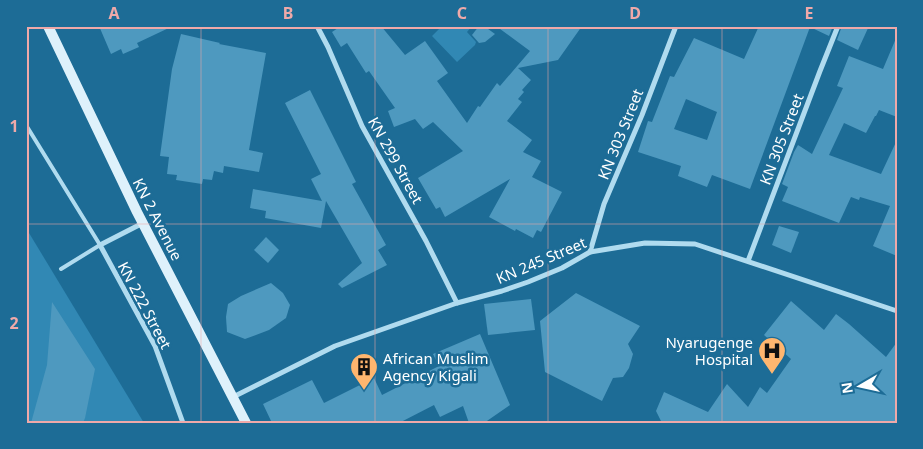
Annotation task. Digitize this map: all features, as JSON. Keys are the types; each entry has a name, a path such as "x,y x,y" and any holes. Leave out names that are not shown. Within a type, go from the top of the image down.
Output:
{"main road":[{"name":"KN 2 Avenue","path":"48,26 143,223 246,423"}],"street":[{"name":"KN 299 Street","path":"317,26 362,126 426,241 457,303"},
{"name":"KN 303 Street","path":"590,252 604,204 642,115 676,26"},
{"name":"KN 305 Street","path":"748,261 838,26"},
{"path":"100,245 143,223"},
{"name":"KN 245 Street","path":"234,397 334,346 457,303 528,282 562,268 590,252 645,242 695,244 897,311"},
{"name":"KN 222 Street","path":"100,245 155,346 183,423"}],"lane":[{"path":"26,125 100,245 61,269"}],"shaded area":[{"path":"441,26 472,26 467,32 476,42 475,45 457,62 432,36"},
{"path":"26,228 144,423 26,423"}],"building":[{"path":"99,26 173,26 137,43 139,47 123,54 121,49 111,54"},
{"path":"336,26 381,26 405,55 425,41 448,73 437,81 467,123 497,83 500,86 530,51 496,26 582,26 558,60 518,68 531,80 522,90 524,92 518,99 522,102 507,121 532,140 523,152 541,161 532,177 562,192 541,232 537,230 533,238 489,217 510,179 445,217 440,207 436,209 418,178 463,151 433,122 423,129 415,119 394,127 388,111 395,108 369,71 366,73 347,43 341,47 332,32 338,28"},
{"path":"479,26 484,26 495,34 485,42 479,43 472,35"},
{"path":"759,26 833,26 829,36 810,27 750,189 712,175 707,187 678,176 681,166 638,152 648,121 652,122 670,76 674,77 694,38 744,59","holes":["686,99 717,112 707,140 674,129"]},
{"path":"842,26 869,26 858,50 837,40"},
{"path":"181,34 266,53 249,150 263,153 259,172 224,166 223,173 214,171 212,180 203,179 202,184 176,180 177,175 167,174 169,157 160,156 172,69"},
{"path":"897,36 897,117 879,110 866,133 844,123 829,155 881,174 897,140 897,256 873,246 890,206 860,197 859,200 851,197 839,223 782,201 788,187 782,184 798,145 812,154 843,88 837,86 849,56 883,69"},
{"path":"310,90 356,182 352,184 386,245 378,250 387,265 342,288 338,284 362,263 326,201 321,228 265,218 266,211 250,208 253,189 322,201 311,179 321,174 285,103"},
{"path":"779,226 799,232 791,253 772,245"},
{"path":"266,237 279,250 268,263 254,250"},
{"path":"271,283 283,293 290,305 286,318 269,330 245,339 227,332 226,317 228,304"},
{"path":"576,293 640,326 628,344 633,354 629,368 623,377 613,378 602,401 545,372 540,321"},
{"path":"531,299 535,330 488,335 484,304"},
{"path":"791,301 824,330 836,314 886,357 897,342 897,423 662,423 656,411 664,392 708,412 727,384 748,407 760,387 767,393 791,359 764,335"},
{"path":"52,302 95,369 83,423 31,423 47,365"},
{"path":"480,334 510,405 484,423 469,423 463,406 440,417 434,405 399,423 272,423 263,404 312,380 324,403 374,378 382,395 439,366 433,354"}],"place":[{"name":"Nyarugenge Hospital","path":"772,375"},
{"name":"African Muslim Agency Kigali","path":"364,391"}]}
